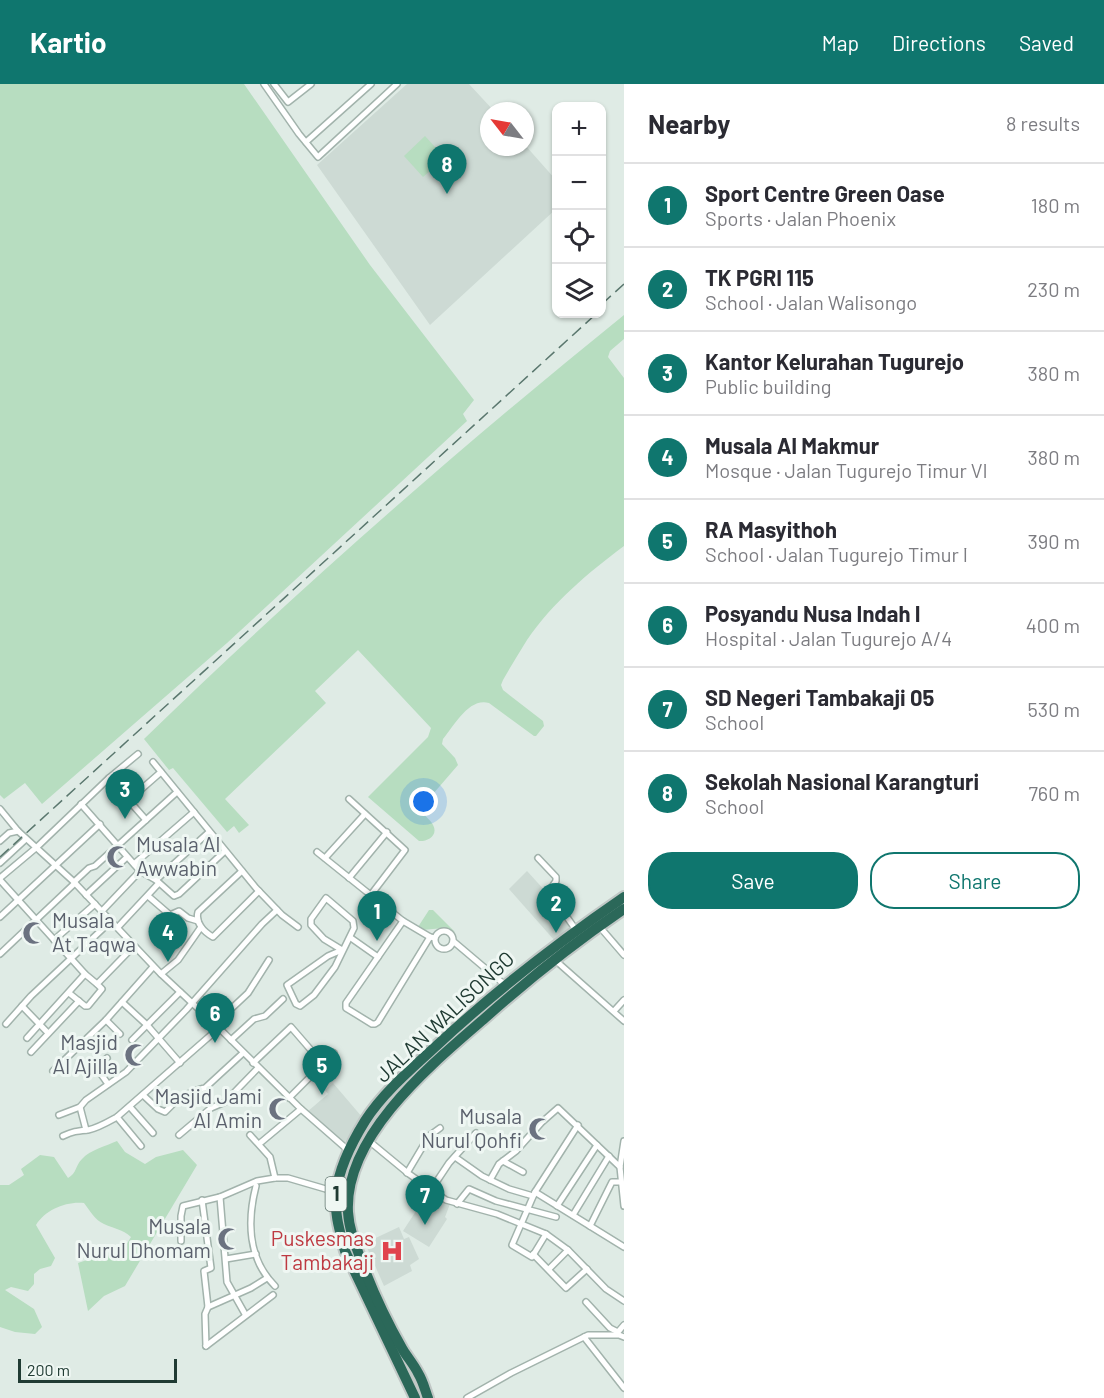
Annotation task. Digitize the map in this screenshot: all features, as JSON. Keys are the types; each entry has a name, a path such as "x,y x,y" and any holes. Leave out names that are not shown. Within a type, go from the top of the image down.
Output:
{"highway":[{"name":"JALAN WALISONGO","path":"415,1398 345,1251 338,1227 335,1208 336,1192 349,1151 366,1120 404,1075 505,985 576,930 624,897"},
{"name":"JALAN WALISONGO","path":"428,1398 419,1373 403,1350 366,1274 352,1238 348,1212 349,1190 354,1172 369,1141 416,1078 555,960 624,909"},
{"path":"465,1019 473,1028"}],"street":[{"path":"264,84 318,156 397,84"},
{"path":"274,84 287,101 291,102 311,84"},
{"path":"307,144 371,84"},
{"path":"69,993 88,1006 102,989 54,940 0,877 37,847 109,778 138,754"},
{"path":"153,762 259,891 298,927"},
{"path":"129,800 161,772"},
{"path":"109,778 146,820"},
{"path":"0,954 74,883 177,792"},
{"path":"349,799 405,850 370,896"},
{"path":"81,804 140,871 158,881 176,896 225,851"},
{"path":"0,809 18,831 118,927 153,967 217,1026 289,1098 349,1151"},
{"path":"134,864 194,812"},
{"path":"325,858 365,814"},
{"path":"0,917 100,824"},
{"path":"0,841 9,833 18,831"},
{"path":"118,927 148,896 158,881 209,832"},
{"path":"349,878 387,832"},
{"path":"0,863 26,839"},
{"path":"317,852 403,921 433,938 443,949 449,947 453,941"},
{"path":"86,895 128,857"},
{"path":"538,858 556,877 550,893 576,930"},
{"path":"102,911 140,871"},
{"path":"161,974 178,960 199,924 198,912 242,871"},
{"path":"148,896 170,915 179,911 199,924 213,938 259,891"},
{"path":"326,898 352,921 354,928 335,967 315,995 300,1006 296,1004 287,985 328,956 342,950 324,939 310,925 311,919 326,898"},
{"path":"54,940 94,903"},
{"path":"59,1115 80,1107 86,1100 126,1072 277,910"},
{"path":"6,1024 111,921"},
{"path":"403,921 346,1003 346,1008 372,1024 378,1022 439,932 446,931 452,934 453,941 505,985"},
{"path":"599,926 624,956"},
{"path":"350,940 377,958"},
{"path":"97,984 134,946"},
{"path":"63,1136 77,1130 86,1130 117,1117 130,1107 180,1063 217,1026 248,993 269,960"},
{"path":"555,960 624,1021"},
{"path":"53,1071 106,1020 153,967"},
{"path":"27,1038 86,974"},
{"path":"132,1040 180,992"},
{"path":"231,1040 254,1019 265,1016 283,999"},
{"path":"614,1011 624,1000"},
{"path":"31,1052 79,1001"},
{"path":"122,1002 147,1025 180,1063"},
{"path":"22,1006 48,1034"},
{"path":"106,1020 120,1034"},
{"path":"253,1063 288,1028 292,1027 323,1064"},
{"path":"143,1095 163,1113 181,1096 205,1088 243,1053"},
{"path":"289,1098 334,1053"},
{"path":"108,1058 95,1065 108,1084"},
{"path":"179,1135 211,1108 225,1102 258,1068"},
{"path":"80,1107 86,1130"},
{"path":"130,1107 153,1134"},
{"path":"490,1180 499,1164 516,1151 556,1109 560,1108 620,1167"},
{"path":"259,1144 301,1109"},
{"path":"117,1117 141,1146"},
{"path":"546,1234 531,1257 512,1245 534,1194 578,1125"},
{"path":"407,1173 429,1136 440,1128"},
{"path":"432,1190 455,1157 476,1133"},
{"path":"250,1135 270,1157 275,1178"},
{"path":"369,1141 407,1173 446,1200 522,1223 546,1234 568,1250 606,1289 624,1301"},
{"path":"624,1141 620,1167 624,1206"},
{"path":"557,1206 597,1145"},
{"path":"573,1215 609,1156"},
{"path":"455,1157 476,1173 512,1191 534,1194 557,1206 624,1247"},
{"path":"503,1161 523,1172"},
{"path":"182,1240 180,1224 182,1209 185,1205 220,1197 257,1181 288,1178 336,1192"},
{"path":"590,1225 612,1182 621,1182"},
{"path":"256,1186 251,1207 252,1245 267,1278 275,1286"},
{"path":"457,1204 469,1189 496,1201 556,1217"},
{"path":"220,1197 227,1282 245,1314"},
{"path":"202,1200 211,1268 204,1271 208,1307 205,1314 206,1346 245,1314 273,1295"},
{"path":"549,1269 568,1250"},
{"path":"226,1259 256,1254"},
{"path":"533,1254 566,1288 587,1269"},
{"path":"208,1307 251,1288 267,1278"},
{"path":"586,1302 610,1328 618,1332 624,1325"},
{"path":"467,1398 511,1373 588,1335 624,1337"},
{"path":"584,1337 624,1388"}],"shaded area":[{"path":"407,84 469,84 486,102 480,102 480,156 534,155 552,175 552,213 430,325 317,165"},
{"path":"527,871 573,928 555,941 509,889"},
{"path":"333,1083 362,1117 344,1143 307,1112 328,1094 325,1090"},
{"path":"429,1191 450,1204 445,1217 447,1219 429,1247 403,1231"},
{"name":"Puskesmas Tambakaji","path":"399,1227 404,1239 409,1237 419,1259 410,1265 412,1271 384,1286 365,1243"}],"green space":[{"path":"0,84 244,84 370,265 474,400 463,414 467,421 227,643 42,804 25,783 4,799 0,795"},
{"path":"425,136 445,158 423,177 404,156"},
{"path":"624,315 624,339 610,351 608,357 624,378 624,546 584,578 548,613 527,640 501,685 503,690 543,721 544,726 534,736 489,703 482,702 469,708 443,739 442,744 455,758 458,765 420,809 432,823 434,832 428,839 419,841 368,797 428,737 431,728 358,650 315,691 326,703 225,799 249,825 239,833 234,826 227,832 173,768 169,770 144,739 379,521"},
{"path":"429,910 433,910 455,932 444,928 422,930 418,927"},
{"path":"117,1141 125,1152 145,1164 156,1157 183,1150 197,1165 125,1286 104,1296 88,1311 78,1263 125,1247 131,1237 101,1222 84,1203 63,1205 50,1211 36,1225 55,1258 51,1266 40,1269 34,1274 34,1284 28,1291 11,1287 5,1290 34,1309 42,1327 35,1334 15,1332 0,1327 0,1185 9,1185 24,1175 21,1169 40,1155 54,1157 68,1178 85,1156"}],"railway":[{"path":"606,300 624,284"},
{"path":"0,857 592,318"}],"place":[{"name":"Sekolah Nasional Karangturi","path":"447,194"},
{"name":"Kantor Kelurahan Tugurejo","path":"125,819"},
{"name":"Musala Al Awwabin","path":"118,857"},
{"name":"Musala At Taqwa","path":"34,933"},
{"name":"TK PGRI 115","path":"556,933"},
{"name":"Sport Centre Green Oase","path":"377,941"},
{"name":"Musala Al Makmur","path":"168,962"},
{"name":"Posyandu Nusa Indah I","path":"215,1043"},
{"name":"Masjid Al Ajilla","path":"136,1055"},
{"name":"RA Masyithoh","path":"322,1095"},
{"name":"Masjid Jami Al Amin","path":"280,1109"},
{"name":"Musala Nurul Qohfi","path":"540,1129"},
{"name":"SD Negeri Tambakaji 05","path":"425,1225"},
{"name":"Musala Nurul Dhomam","path":"229,1239"},
{"name":"Puskesmas Tambakaji","path":"392,1251"}]}
